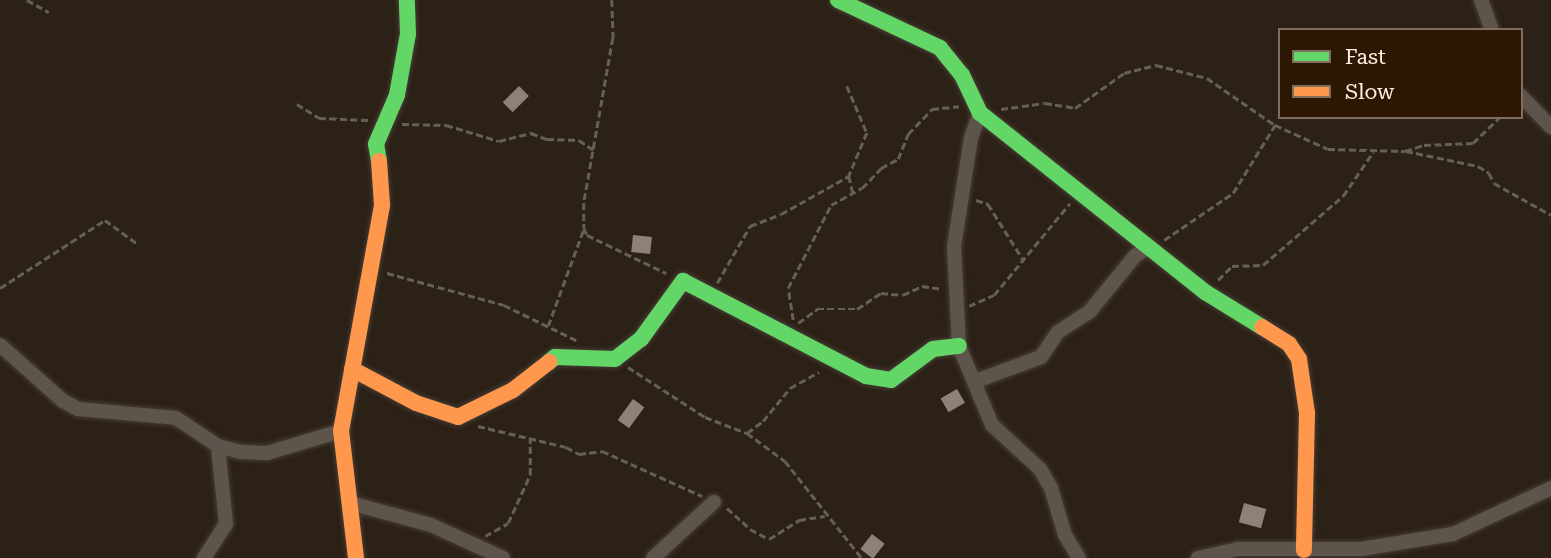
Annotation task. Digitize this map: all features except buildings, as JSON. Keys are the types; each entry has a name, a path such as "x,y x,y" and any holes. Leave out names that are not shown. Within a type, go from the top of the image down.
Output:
{"street":[{"path":"356,558 341,431 368,269 382,205 384,182 376,144 382,122 397,95 408,34 407,0"},
{"path":"838,0 940,48 962,75 970,98 980,113 1082,197 1205,292 1290,344 1299,359 1307,413 1304,550"},
{"path":"1480,0 1491,28"},
{"path":"1523,98 1551,127"},
{"path":"980,113 971,138 954,247 953,291 959,346 976,381 992,425 1040,469 1051,488 1065,535 1079,558"},
{"path":"976,381 1041,357 1059,332 1090,310 1135,256 1149,249"},
{"path":"352,369 416,403 458,417 513,390 555,357 610,358 641,339 674,288 683,281 866,376 891,380 933,348 959,346"},
{"path":"0,345 62,401 78,409 176,418 218,446 267,453 341,431"},
{"path":"204,558 226,524 218,446"},
{"path":"1198,558 1238,549 1361,549 1453,534 1551,488"},
{"path":"653,558 714,502"},
{"path":"350,503 431,524 503,558"}],"path":[{"path":"27,0 49,12"},
{"path":"548,327 584,228 613,38 612,0"},
{"path":"980,113 1026,103 1075,108 1125,73 1156,65 1207,78 1276,125 1328,149 1405,151 1478,166 1494,183 1551,215"},
{"path":"847,86 867,132 849,176 853,193"},
{"path":"953,291 922,286 903,295 881,293 857,309 817,309 794,325 788,288 831,205 853,193 898,159 908,134 932,109 956,107 970,98"},
{"path":"297,104 319,118 446,125 499,141 531,133 547,139 579,140 594,150"},
{"path":"1405,151 1424,145 1473,143 1498,119"},
{"path":"1149,249 1233,193 1276,125"},
{"path":"1205,292 1232,266 1263,265 1343,196 1373,152"},
{"path":"712,294 722,269 750,226 781,214 849,176"},
{"path":"955,311 995,295 1073,200 1082,197"},
{"path":"962,204 978,200 988,204 1024,261"},
{"path":"0,288 105,220 139,245"},
{"path":"584,228 587,235 683,281"},
{"path":"368,269 503,305 610,358 705,417 747,433 794,471 825,516 862,558"},
{"path":"747,433 790,387 842,362"},
{"path":"458,417 579,454 602,451 714,502 769,539 799,520 825,516"},
{"path":"472,544 508,523 530,475 530,438"}],"traffic: fast":[{"path":"379,161 376,144 397,95 408,34 407,0"},
{"path":"838,0 940,48 962,75 980,113 1205,292 1262,327"},
{"path":"549,362 555,357 615,359 641,339 683,281 866,376 891,380 933,349 959,346"}],"traffic: slow":[{"path":"356,558 341,431 382,205 379,161"},
{"path":"1262,327 1289,344 1299,359 1307,413 1304,550"},
{"path":"352,369 416,403 458,417 513,390 549,362"}]}
